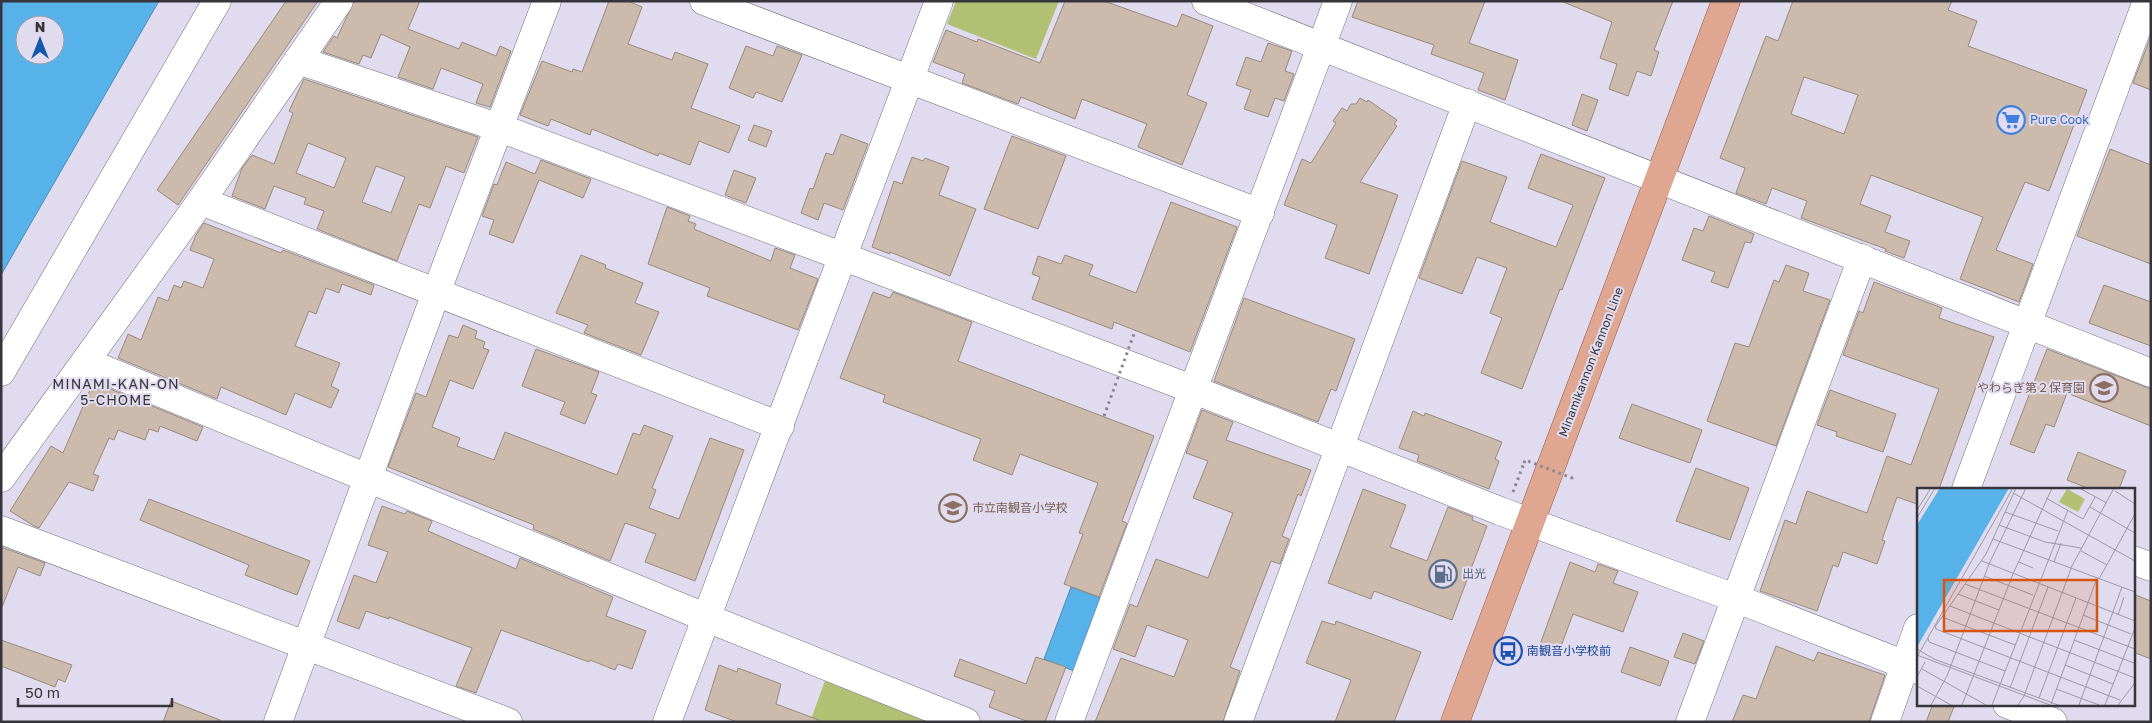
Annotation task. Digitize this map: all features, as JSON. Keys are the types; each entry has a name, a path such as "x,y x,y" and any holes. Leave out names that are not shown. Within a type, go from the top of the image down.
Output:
{"main road":[{"name":"Minamikannon Kannon Line","path":"1455,722 1726,1"}],"street":[{"path":"1,372 218,1"},
{"path":"1,478 201,200 339,1"},
{"path":"278,722 436,293 547,1"},
{"path":"704,1 908,81 1260,213"},
{"path":"667,722 939,1"},
{"path":"1206,1 1467,102 2151,373"},
{"path":"1069,722 1338,1"},
{"path":"1966,488 2147,1"},
{"path":"298,60 500,128 844,257 1192,389 1529,522 1735,598 1912,668"},
{"path":"1238,722 1467,102"},
{"path":"201,200 780,426"},
{"path":"1690,722 1862,258"},
{"path":"86,362 368,480 966,722"},
{"path":"1,530 508,722"},
{"path":"2134,560 2151,567"},
{"path":"1885,722 1912,668 1917,635"},
{"path":"2012,706 2053,722"}],"path":[{"path":"1104,416 1135,331"},
{"path":"1512,495 1525,460 1572,478 1571,481"}],"green space":[{"path":"956,1 1059,1 1036,59 947,24"},
{"path":"826,678 941,722 810,722"}],"water":[{"path":"1,1 159,1 1,275"},
{"path":"1071,587 1101,598 1074,671 1044,659"}],"building":[{"path":"286,1 318,1 178,205 157,190"},
{"path":"354,1 420,1 408,29 459,49 462,42 496,56 500,46 511,51 490,107 476,103 483,84 441,68 433,89 398,77 410,47 381,34 371,58 363,55 359,64 323,52 334,36 337,38"},
{"path":"609,1 628,1 642,7 628,44 672,60 675,52 708,64 691,108 740,126 729,153 699,141 690,165 659,153 658,156 592,129 590,135 551,119 548,126 520,115 542,61 572,72 573,69 582,72"},
{"path":"1065,1 1104,1 1177,27 1182,14 1213,26 1187,95 1207,103 1182,165 1138,147 1147,124 1082,99 1075,119 1021,97 1018,104 962,83 965,74 933,62 946,30 977,42 978,39 1040,63"},
{"path":"1358,1 1485,1 1469,43 1518,60 1505,100 1478,90 1484,73 1431,54 1434,45 1352,17"},
{"path":"1561,1 1673,1 1654,50 1659,52 1651,76 1637,71 1628,96 1609,89 1617,64 1600,58 1612,22"},
{"path":"1793,1 1952,1 1948,10 1977,21 1968,46 2087,90 2049,191 2025,182 1996,250 2033,264 2019,302 1960,279 1983,217 1871,175 1860,204 1891,216 1885,232 1910,241 1904,258 1885,251 1886,249 1801,218 1807,201 1772,188 1766,204 1736,193 1745,168 1720,158 1766,36 1778,41","holes":["1804,77 1858,95 1844,134 1791,114"]},
{"path":"2151,36 2151,90 2133,83"},
{"path":"1268,43 1292,51 1285,71 1294,74 1284,101 1275,98 1268,117 1244,109 1251,90 1236,85 1246,57 1261,62"},
{"path":"746,46 773,56 777,46 802,55 782,102 756,92 753,98 729,88"},
{"path":"304,79 478,137 464,173 446,166 430,208 419,204 397,261 317,229 324,211 304,204 306,198 274,186 265,209 232,196 242,168 252,155 274,164 293,113 289,111","holes":["308,143 346,158 334,188 296,173","376,166 405,177 391,213 362,202"]},
{"path":"1582,94 1598,100 1587,131 1572,125"},
{"path":"1360,98 1367,102 1368,100 1397,120 1394,124 1397,126 1360,182 1398,195 1369,274 1325,258 1337,225 1284,205 1302,159 1311,163 1336,123 1333,121 1342,108 1347,111 1351,104 1356,104"},
{"path":"754,125 772,131 766,147 748,140"},
{"path":"841,134 868,144 843,210 824,203 818,220 801,213 810,188 813,189 826,153 833,155"},
{"path":"1012,136 1066,156 1038,229 984,209"},
{"path":"2110,149 2151,165 2151,264 2077,236"},
{"path":"1541,154 1605,178 1522,389 1481,373 1502,318 1490,313 1507,268 1477,257 1462,294 1419,278 1462,161 1507,177 1490,222 1556,247 1573,205 1528,188"},
{"path":"912,157 923,161 925,158 949,167 939,195 976,209 950,276 890,252 890,254 872,247 894,181 902,184"},
{"path":"541,160 591,179 583,198 539,180 513,243 489,234 494,220 482,216 494,184 497,185 506,162 535,174"},
{"path":"734,170 756,178 746,203 725,195"},
{"path":"1171,202 1237,227 1190,352 1114,322 1112,329 1032,299 1040,277 1032,274 1038,256 1061,264 1065,255 1093,265 1089,275 1136,293"},
{"path":"667,207 690,216 688,221 696,224 694,229 771,261 775,248 795,255 790,268 818,279 798,330 707,296 710,288 648,264"},
{"path":"1709,216 1754,234 1751,243 1745,242 1728,288 1711,282 1715,272 1682,260 1694,228 1703,231"},
{"path":"204,223 281,253 283,250 374,285 371,295 342,284 339,293 326,288 316,314 309,311 295,346 340,363 331,386 339,390 331,408 295,393 286,415 221,387 217,399 118,358 128,334 141,340 158,297 168,301 174,285 181,288 184,281 203,288 214,259 190,250 196,235"},
{"path":"581,255 606,265 605,268 643,283 635,303 659,312 641,355 584,333 588,325 556,313"},
{"path":"1786,265 1809,273 1803,291 1830,300 1776,446 1707,421 1735,343 1749,347 1774,280 1779,282"},
{"path":"1874,282 1942,308 1939,318 1994,337 1939,488 1917,488 1917,504 1897,497 1882,540 1885,541 1877,564 1843,552 1838,567 1833,565 1817,611 1760,591 1785,520 1796,524 1807,491 1867,513 1887,456 1911,465 1939,389 1843,355 1859,311 1863,313"},
{"path":"2104,285 2151,302 2151,346 2089,323"},
{"path":"873,292 890,298 893,292 972,322 958,361 1154,436 1122,521 1127,523 1099,597 1064,584 1083,534 1079,533 1098,483 1020,454 1012,475 973,460 981,439 883,402 885,395 840,378"},
{"path":"1244,298 1355,339 1336,391 1331,389 1318,422 1214,381"},
{"path":"463,325 477,331 475,338 485,342 483,348 489,350 473,389 450,380 432,427 460,438 457,446 494,460 505,432 617,475 633,433 640,435 644,425 673,436 652,488 656,490 649,508 679,519 710,438 744,450 695,581 645,562 656,534 625,523 610,561 533,529 534,525 388,467 416,393 426,397 449,335 458,338"},
{"path":"536,349 599,372 591,393 597,395 585,424 560,414 565,402 522,386"},
{"path":"2047,349 2151,389 2151,426 2067,393 2054,427 2046,424 2034,453 2010,444"},
{"path":"96,383 203,427 197,441 160,426 158,432 149,429 145,440 118,430 114,440 109,438 93,474 99,476 93,491 69,482 39,528 34,526 10,511 51,446 63,453 90,390 93,391"},
{"path":"1830,390 1896,414 1883,452 1836,436 1837,432 1817,425"},
{"path":"1632,404 1702,430 1690,463 1619,438"},
{"path":"1202,410 1233,422 1226,440 1311,470 1301,496 1298,494 1282,536 1289,539 1280,564 1271,561 1230,667 1240,671 1223,722 1095,722 1121,658 1174,677 1188,640 1147,625 1135,657 1113,649 1130,604 1137,607 1156,559 1208,578 1233,513 1193,498 1208,461 1186,453"},
{"path":"1413,411 1424,416 1425,413 1502,442 1495,459 1499,461 1489,489 1417,461 1419,455 1399,448"},
{"path":"2078,452 2126,471 2119,488 2087,488 2067,480"},
{"path":"1696,468 1749,488 1730,540 1676,521"},
{"path":"1363,489 1406,505 1390,547 1427,561 1448,507 1473,517 1472,520 1487,526 1452,620 1374,591 1371,599 1328,583"},
{"path":"149,499 310,561 297,595 245,575 249,565 140,520"},
{"path":"382,506 405,514 407,511 432,521 428,531 516,569 520,558 613,597 606,616 646,631 632,669 618,664 615,670 501,630 476,693 456,686 472,648 389,617 389,619 366,611 359,629 337,621 354,575 376,583 388,552 368,545"},
{"path":"1,547 45,563 40,576 18,567 2,607"},
{"path":"1570,562 1595,572 1598,564 1618,571 1613,583 1638,592 1623,632 1573,614 1557,657 1538,650"},
{"path":"2134,594 2151,601 2151,659 2134,652"},
{"path":"1322,621 1335,625 1336,621 1421,652 1394,722 1335,722 1351,680 1306,663"},
{"path":"1683,633 1704,641 1695,664 1674,657"},
{"path":"1,640 72,665 65,682 58,679 55,687 1,666"},
{"path":"1776,646 1814,661 1818,652 1885,675 1869,722 1732,722 1743,695 1756,699"},
{"path":"1630,647 1669,661 1660,686 1621,672"},
{"path":"1036,657 1066,667 1045,722 1029,722 989,707 995,691 954,676 960,659 1026,684"},
{"path":"719,665 737,672 738,668 781,684 776,704 819,720 819,722 737,722 705,710"},
{"path":"171,701 220,720 220,722 163,722"},
{"path":"1932,706 1954,706 1948,722 1926,722"}],"place":[{"name":"Pure Cook","path":"2011,120"},
{"name":"やわらぎ第２保育園","path":"2104,388"},
{"name":"市立南観音小学校","path":"953,508"},
{"name":"出光","path":"1443,574"},
{"name":"南観音小学校前","path":"1508,651"}],"district":[{"name":"MINAMI-KAN-ON 5-CHOME","path":"116,392"}]}
